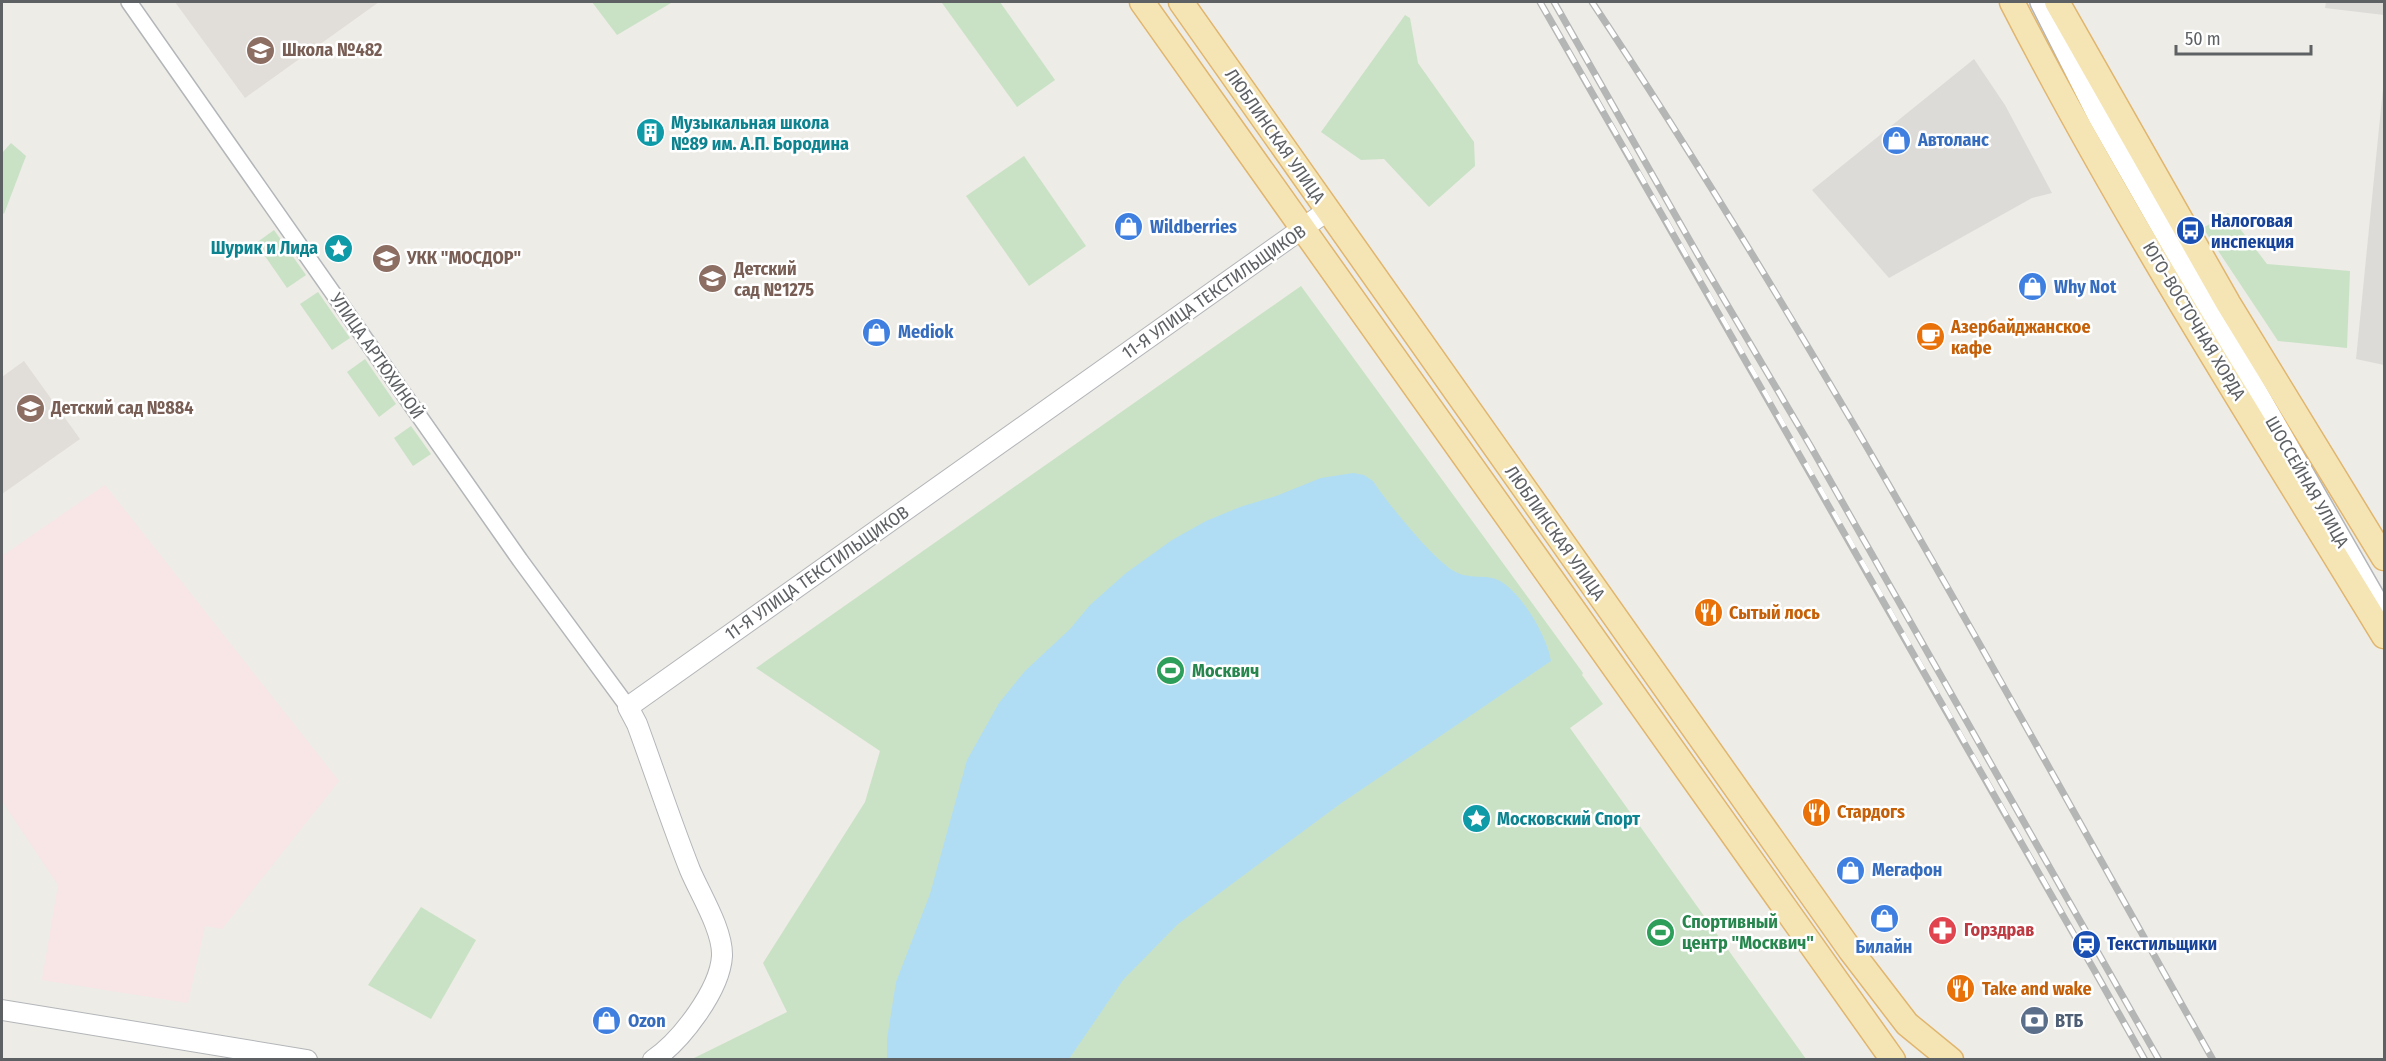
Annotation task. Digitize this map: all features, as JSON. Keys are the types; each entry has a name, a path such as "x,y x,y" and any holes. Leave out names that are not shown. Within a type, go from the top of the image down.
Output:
{"main road":[{"name":"ЛЮБЛИНСКАЯ УЛИЦА","path":"1142,2 1893,1059"},
{"name":"ЛЮБЛИНСКАЯ УЛИЦА","path":"1181,2 1851,951 1935,1059"},
{"name":"ЮГО-ВОСТОЧНАЯ ХОРДА","path":"2012,2 2045,67 2187,313 2385,636"},
{"name":"ШОССЕЙНАЯ УЛИЦА","path":"2041,2 2099,117 2385,615"},
{"path":"2057,2 2228,303 2385,558"},
{"path":"1907,1024 1951,1059"}],"street":[{"name":"УЛИЦА АРТЮХИНОЙ","path":"129,2 520,560 628,707"},
{"name":"11-Я УЛИЦА ТЕКСТИЛЬЩИКОВ","path":"628,707 1327,211"},
{"path":"628,707 637,724 659,790 713,921 722,953 713,986 681,1034 665,1052 652,1059"},
{"path":"2,1010 308,1059"}],"shaded area":[{"name":"Школа №482","path":"175,2 379,2 245,98"},
{"path":"2326,2 2384,2 2384,15 2325,8"},
{"path":"1974,59 2005,105 2052,193 2032,198 1889,278 1812,190"},
{"path":"2384,78 2384,365 2356,359"},
{"name":"Детский сад №884","path":"24,361 80,439 2,494 2,377"},
{"path":"105,485 339,781 222,929 205,926 188,1003 42,980 58,885 2,801 2,556"}],"green space":[{"path":"592,2 670,2 671,3 617,35"},
{"path":"1000,2 1055,80 1017,107 942,3"},
{"path":"1405,15 1410,18 1418,63 1474,142 1475,166 1429,207 1384,159 1361,160 1321,132"},
{"path":"11,143 26,156 4,214 2,212 2,153"},
{"path":"1024,156 1086,246 1029,286 966,196"},
{"path":"2228,213 2267,264 2350,271 2347,348 2278,341 2203,228"},
{"path":"274,230 306,275 287,288 256,243"},
{"name":"Москвич","path":"1301,286 1583,673 1582,675 1603,704 1570,728 1806,1059 690,1060 787,1012 763,963 865,802 880,751 756,668"},
{"path":"318,292 350,338 332,350 300,304"},
{"path":"365,359 396,404 379,417 347,372"},
{"path":"411,426 431,454 413,466 394,438"},
{"path":"421,907 476,940 431,1019 368,985"}],"water":[{"path":"1353,473 1364,475 1373,481 1432,553 1452,570 1465,575 1495,579 1517,595 1533,617 1545,640 1551,661 1340,804 1178,924 1123,980 1069,1059 887,1059 887,1039 896,982 930,894 967,760 999,703 1025,671 1070,629 1090,605 1126,573 1172,540 1206,521 1240,507 1321,478"}],"railway":[{"path":"1540,2 2145,1060"},
{"path":"1554,2 1702,262 1811,447 2159,1060"},
{"path":"1592,2 1675,130 1835,392 1988,658 2213,1060"}],"place":[{"name":"Школа №482","path":"261,50"},
{"name":"Музыкальная школа №89 им. А.П. Бородина","path":"650,133"},
{"name":"Автоланс","path":"1897,140"},
{"name":"Wildberries","path":"1129,227"},
{"name":"Налоговая инспекция","path":"2190,231"},
{"name":"Шурик и Лида","path":"339,248"},
{"name":"УКК \"МОСДОР\"","path":"386,258"},
{"name":"Детский сад №1275","path":"713,279"},
{"name":"Why Not","path":"2033,287"},
{"name":"Mediok","path":"877,332"},
{"name":"Азербайджанское кафе","path":"1930,337"},
{"name":"Детский сад №884","path":"30,408"},
{"name":"Сытый лось","path":"1708,613"},
{"name":"Москвич","path":"1171,671"},
{"name":"Стардогs","path":"1816,812"},
{"name":"Московский Спорт","path":"1476,819"},
{"name":"Мегафон","path":"1851,870"},
{"name":"Билайн","path":"1884,918"},
{"name":"Горздрав","path":"1943,930"},
{"name":"Спортивный центр \"Москвич\"","path":"1661,932"},
{"name":"Текстильщики","path":"2086,944"},
{"name":"Take and wake","path":"1961,989"},
{"name":"Ozon","path":"607,1021"},
{"name":"ВТБ","path":"2034,1021"}]}
